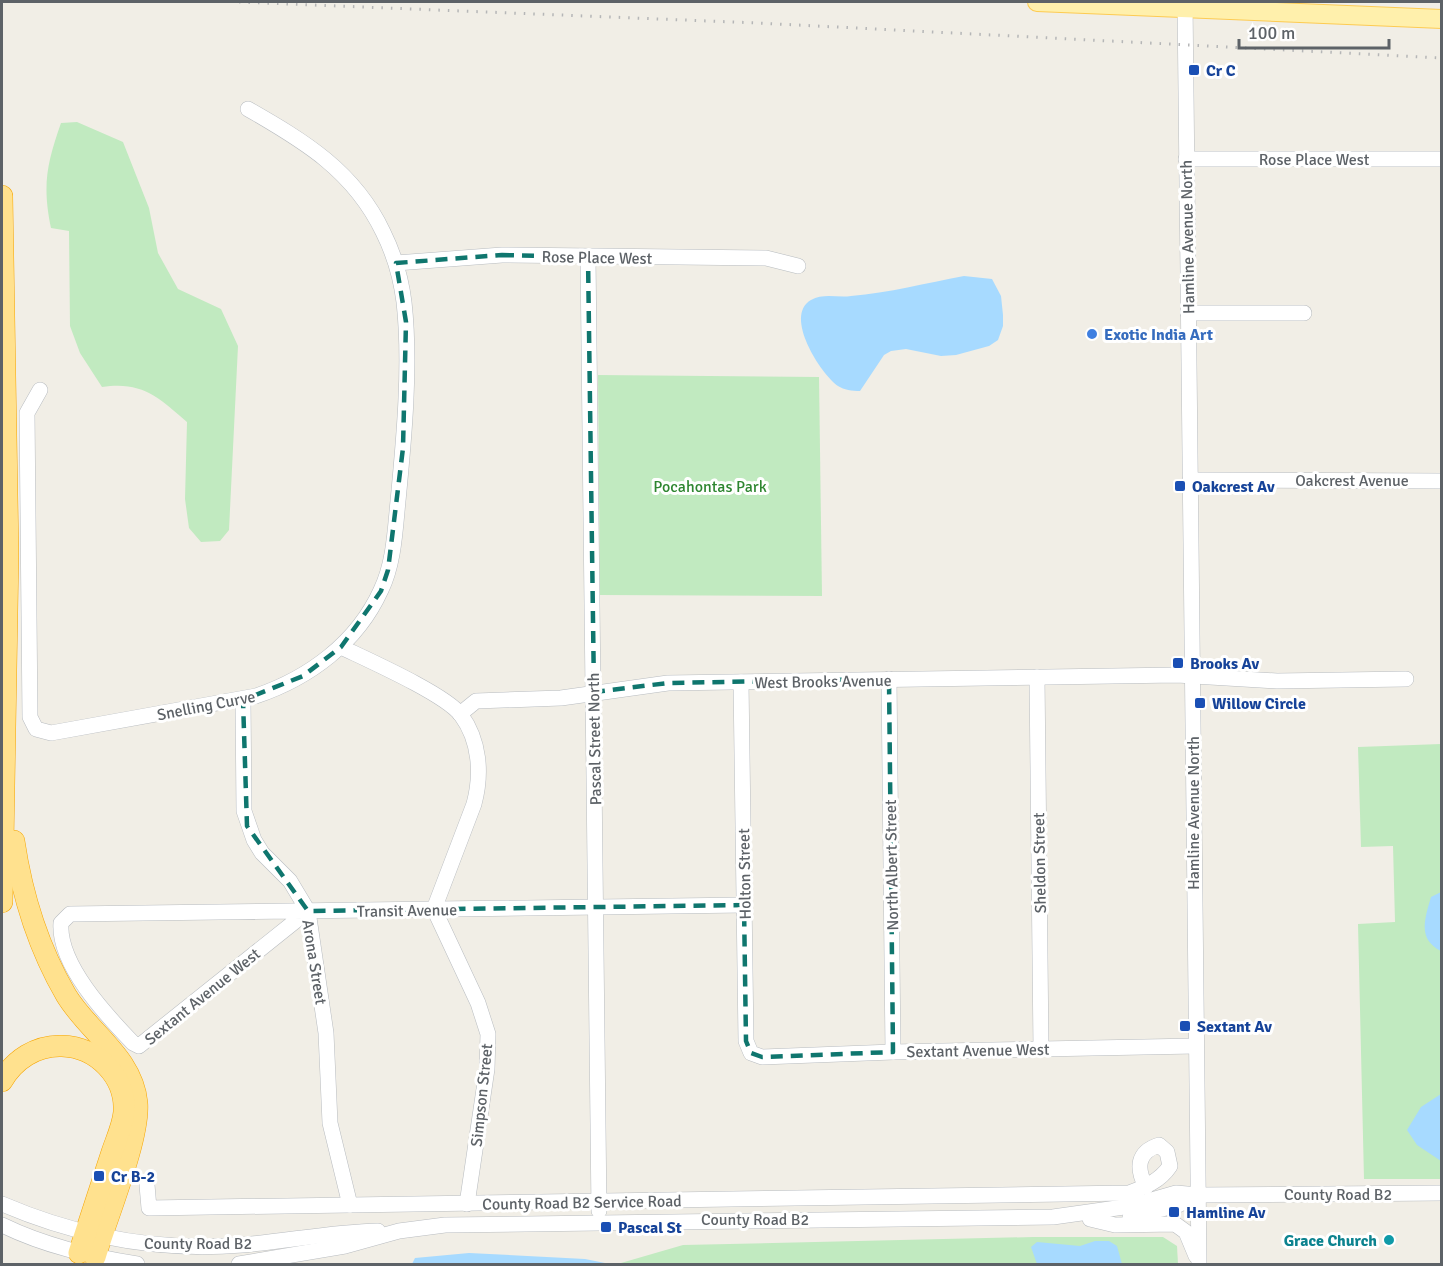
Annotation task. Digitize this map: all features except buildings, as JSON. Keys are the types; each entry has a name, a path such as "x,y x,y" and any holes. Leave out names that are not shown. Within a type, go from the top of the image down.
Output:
{"highway":[{"path":"2,196 8,554 2,902"},
{"path":"6,741 18,866 42,946 81,1019 123,1065 134,1090 137,1104 134,1133 90,1245"},
{"path":"2,1081 18,1061 29,1054 54,1046 85,1050 101,1060 114,1075 123,1099 123,1115 90,1245"}],"main road":[{"path":"1037,2 1185,5 1442,19"},
{"path":"1324,2 1442,8"}],"street":[{"name":"Hamline Avenue North","path":"1185,5 1199,1264"},
{"name":"Snelling Curve","path":"40,390 27,413 33,724 43,733 51,734 243,700 272,691 303,676 341,646 381,591 393,549 403,448 406,322 396,263 371,211 333,165 304,141 248,110"},
{"name":"Rose Place West","path":"1186,159 1442,159"},
{"name":"Rose Place West","path":"396,263 502,255 766,258 798,266"},
{"name":"Pascal Street North","path":"588,257 600,1221"},
{"path":"1188,312 1304,313"},
{"name":"Oakcrest Avenue","path":"1190,480 1442,481"},
{"path":"341,646 430,693 460,714 478,756 478,788 434,909"},
{"path":"1192,675 1277,681 1406,679"},
{"name":"West Brooks Avenue","path":"460,714 476,701 594,695 636,685 1192,675"},
{"name":"Sheldon Street","path":"1036,677 1041,1049"},
{"name":"North Albert Street","path":"889,679 893,1052"},
{"name":"Holton Street","path":"741,682 746,1041 751,1053 762,1057"},
{"name":"Arona Street","path":"243,700 243,796 248,826 262,853 290,881 308,912 326,1034 330,1123 350,1206"},
{"name":"Transit Avenue","path":"70,914 744,905"},
{"name":"Simpson Street","path":"434,909 478,1003 488,1034 488,1069 467,1204"},
{"name":"Sextant Avenue West","path":"70,914 61,923 60,935 84,987 110,1018 139,1046 308,912"},
{"name":"Sextant Avenue West","path":"762,1057 893,1052 1195,1047"},
{"name":"County Road B2 Service Road","path":"147,1185 149,1208 1128,1193 1146,1187"},
{"name":"County Road B2","path":"2,1225 41,1242 90,1245 215,1246 445,1225 600,1221 1140,1216 1178,1205 1198,1195 1442,1193"},
{"name":"County Road B2","path":"2,1204 137,1264"},
{"path":"1083,1217 1115,1225 1168,1223 1179,1225 1186,1232 1199,1264"},
{"name":"County Road B2","path":"239,1264 345,1246 399,1231"}],"highlighted area":[{"path":"502,255 588,257 594,692 668,683 889,679 893,1052 762,1057 751,1053 746,1041 744,905 308,911 247,826 243,700 303,676 341,647 381,591 388,570 403,448 406,322 396,263"}],"green space":[{"path":"77,122 123,142 149,208 158,253 178,289 221,309 238,346 229,530 220,541 201,542 189,528 185,499 187,422 149,393 128,386 102,387 80,353 70,326 69,231 51,228 48,213 47,174 61,123"},
{"name":"Pocahontas Park","path":"598,375 819,377 822,596 600,595"},
{"path":"1441,744 1441,1179 1364,1179 1358,924 1395,922 1393,846 1361,847 1358,747"},
{"path":"1033,1237 1163,1237 1177,1246 1178,1264 621,1263 683,1245"}],"water":[{"path":"964,276 992,279 1001,296 1003,326 998,340 989,346 956,355 941,356 906,349 891,351 884,355 860,391 848,390 831,380 808,344 801,318 803,308 811,300 826,296 879,293"},
{"path":"1441,892 1441,951 1428,940 1425,920 1431,897"},
{"path":"1441,1094 1441,1161 1417,1145 1407,1130 1421,1107"},
{"path":"1095,1241 1109,1241 1117,1246 1122,1264 1037,1264 1031,1247 1037,1242 1080,1246"},
{"path":"469,1253 585,1259 610,1264 412,1264 415,1258"}],"railway":[{"path":"239,2 758,23 1442,58"}],"place":[{"name":"Cr C","path":"1194,70"},
{"name":"Exotic India Art","path":"1092,334"},
{"name":"Oakcrest Av","path":"1180,486"},
{"name":"Brooks Av","path":"1178,663"},
{"name":"Willow Circle","path":"1200,703"},
{"name":"Sextant Av","path":"1185,1026"},
{"name":"Cr B-2","path":"99,1176"},
{"name":"Hamline Av","path":"1174,1212"},
{"name":"Pascal St","path":"606,1227"},
{"name":"Grace Church","path":"1389,1240"}]}
